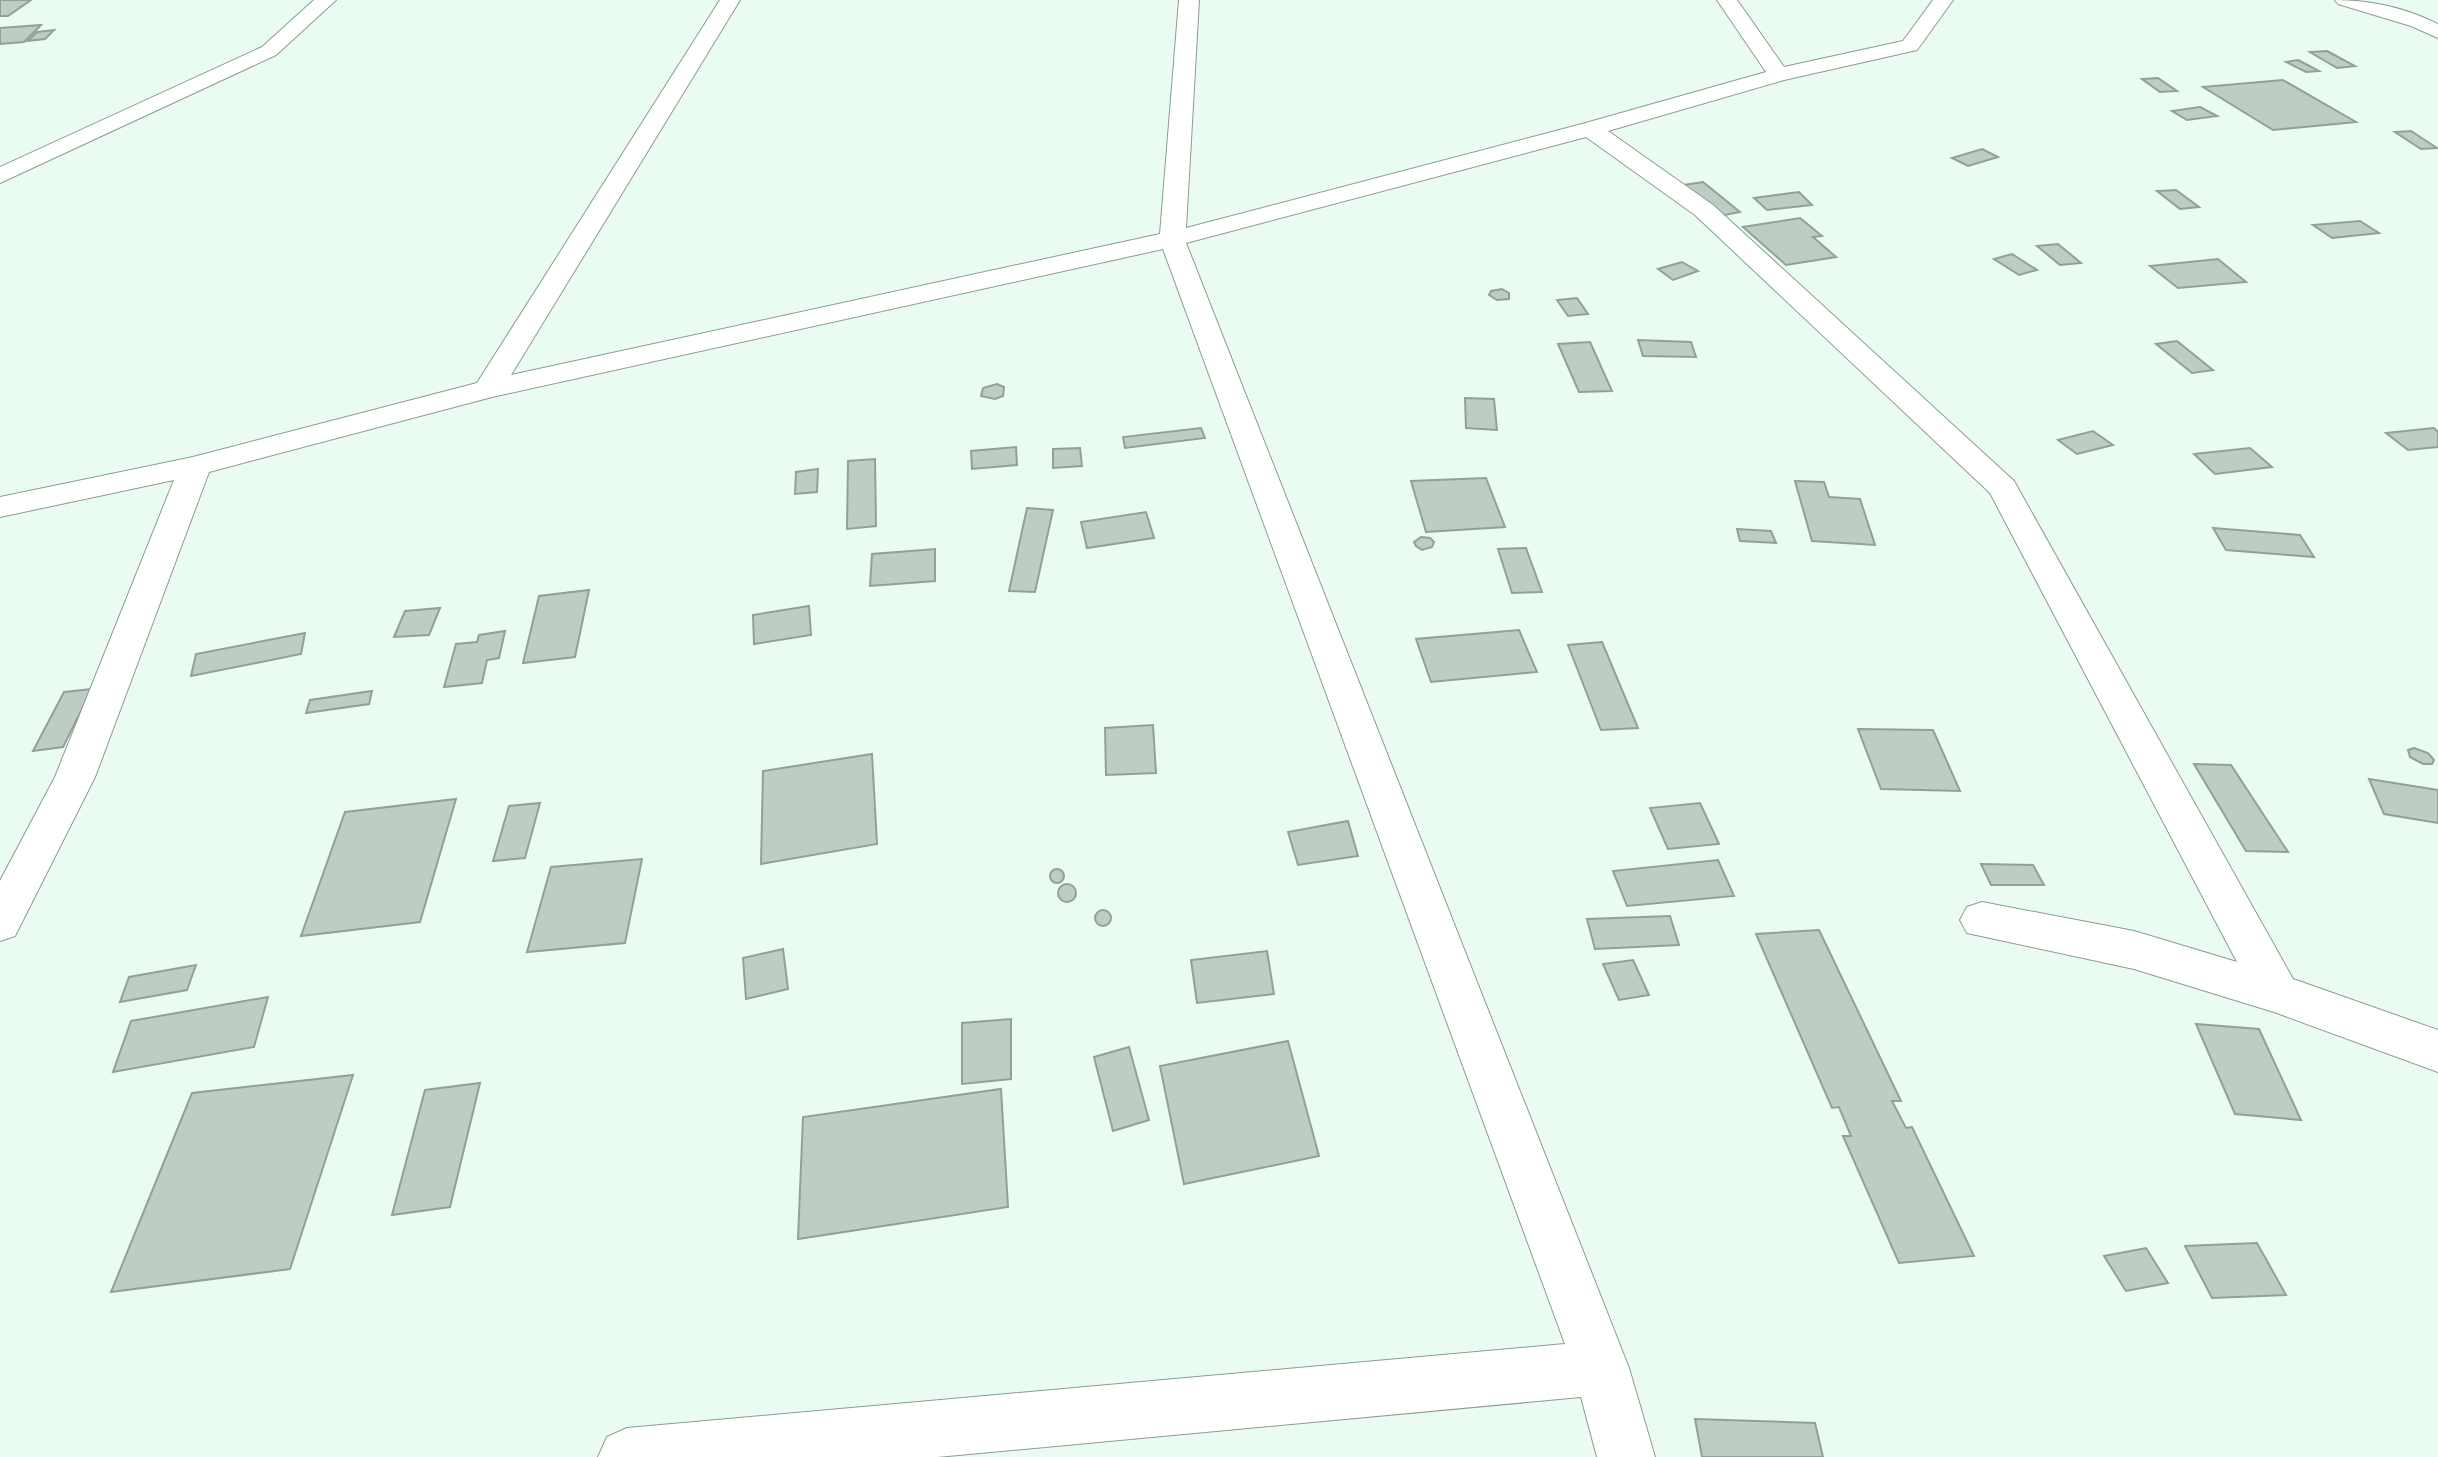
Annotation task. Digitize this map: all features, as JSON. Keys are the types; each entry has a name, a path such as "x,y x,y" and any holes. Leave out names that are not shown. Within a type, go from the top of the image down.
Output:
{"street":[{"path":"0,176 269,51 326,0"},
{"path":"488,389 730,0"},
{"path":"1189,0 1172,239 1601,1368 1626,1457"},
{"path":"1727,0 1779,75"},
{"path":"0,507 195,466 488,389 1172,239 1590,129 1779,75 1910,46 1943,0"},
{"path":"2344,0 2418,22 2438,32"},
{"path":"1590,129 1704,210 2003,488 2277,993"},
{"path":"0,923 75,777 195,466"},
{"path":"1982,920 2134,950 2277,993 2438,1051"},
{"path":"627,1457 1601,1368"}],"building":[{"path":"0,0 31,0 8,16 0,16"},
{"path":"41,25 24,42 0,44 0,28"},
{"path":"54,30 45,39 28,41 37,32"},
{"path":"2327,51 2355,66 2337,68 2310,52"},
{"path":"2298,60 2319,71 2306,72 2286,62"},
{"path":"2158,78 2177,91 2160,92 2142,79"},
{"path":"2283,80 2356,122 2273,130 2203,87"},
{"path":"2200,107 2217,116 2187,120 2172,111"},
{"path":"2411,131 2437,148 2421,149 2395,132"},
{"path":"1982,149 1998,157 1968,166 1952,158"},
{"path":"1703,182 1740,212 1720,216 1684,185"},
{"path":"2176,190 2199,207 2180,209 2157,191"},
{"path":"1799,192 1812,205 1767,210 1754,198"},
{"path":"1800,218 1822,236 1813,237 1836,257 1786,265 1743,227"},
{"path":"2360,221 2379,233 2332,238 2313,225"},
{"path":"2058,244 2081,263 2060,265 2037,246"},
{"path":"2012,254 2037,270 2019,275 1994,259"},
{"path":"2218,259 2246,282 2178,288 2150,266"},
{"path":"1682,262 1698,271 1673,280 1658,269"},
{"path":"1502,289 1509,293 1509,299 1497,300 1489,295 1491,291"},
{"path":"1577,298 1588,314 1568,316 1557,300"},
{"path":"1638,340 1691,342 1696,357 1643,356"},
{"path":"2177,341 2213,370 2192,373 2156,344"},
{"path":"1590,342 1612,391 1579,392 1558,344"},
{"path":"997,384 1004,387 1003,396 995,399 981,396 983,388"},
{"path":"1465,398 1494,399 1497,430 1466,428"},
{"path":"1201,428 1205,438 1125,448 1123,437"},
{"path":"2434,428 2438,432 2438,447 2408,450 2386,433"},
{"path":"2093,431 2113,445 2077,454 2058,440"},
{"path":"1016,447 1017,465 972,469 971,451"},
{"path":"1080,448 1082,466 1053,468 1053,449"},
{"path":"2250,448 2272,467 2215,474 2194,454"},
{"path":"875,459 876,526 847,529 848,461"},
{"path":"818,469 817,492 795,494 796,472"},
{"path":"1486,478 1505,527 1426,532 1411,481"},
{"path":"1795,481 1824,482 1829,497 1860,499 1875,545 1812,541"},
{"path":"1027,508 1053,510 1035,592 1009,591"},
{"path":"1146,512 1154,538 1087,548 1081,522"},
{"path":"2213,528 2300,535 2314,557 2226,550"},
{"path":"1737,529 1771,531 1776,543 1740,541"},
{"path":"1421,537 1430,538 1434,542 1432,547 1422,550 1416,546 1414,542"},
{"path":"1526,548 1542,592 1512,593 1498,549"},
{"path":"935,549 935,581 870,586 872,554"},
{"path":"589,590 575,657 523,663 539,596"},
{"path":"809,606 811,635 754,644 753,615"},
{"path":"440,608 429,635 394,637 405,611"},
{"path":"1519,630 1537,672 1431,682 1416,639"},
{"path":"505,631 499,658 487,660 482,683 444,687 456,644 477,642 479,635"},
{"path":"305,633 301,654 191,676 196,654"},
{"path":"1602,642 1638,728 1601,730 1568,645"},
{"path":"92,689 63,747 33,751 64,692"},
{"path":"372,691 369,704 306,713 310,700"},
{"path":"1153,725 1156,773 1106,775 1105,728"},
{"path":"1858,729 1933,730 1960,791 1881,789"},
{"path":"2414,748 2428,753 2434,760 2432,764 2423,764 2410,757 2408,750"},
{"path":"872,754 877,844 761,864 763,771"},
{"path":"2194,764 2231,765 2288,852 2246,851"},
{"path":"2369,779 2438,790 2438,823 2384,814"},
{"path":"456,799 420,922 301,936 345,812"},
{"path":"540,803 525,858 493,861 509,806"},
{"path":"1700,803 1719,844 1668,849 1650,808"},
{"path":"1348,821 1358,856 1298,865 1288,832"},
{"path":"642,859 625,943 527,952 551,867"},
{"path":"1718,860 1734,896 1627,906 1613,871"},
{"path":"1981,864 2033,865 2044,885 1991,885"},
{"path":"1054,869 1060,869 1064,876 1060,883 1054,883 1050,879 1050,873"},
{"path":"1067,884 1073,887 1076,893 1073,899 1067,902 1061,899 1058,893 1061,887"},
{"path":"1100,910 1106,910 1111,918 1109,924 1100,926 1095,921 1095,915"},
{"path":"1670,916 1679,945 1595,949 1587,919"},
{"path":"1819,930 1901,1101 1892,1101 1906,1128 1912,1127 1974,1256 1899,1263 1843,1136 1851,1136 1839,1107 1832,1108 1756,934"},
{"path":"783,949 788,989 746,999 743,958"},
{"path":"1267,951 1274,994 1197,1003 1191,960"},
{"path":"1633,960 1649,995 1619,1000 1603,964"},
{"path":"196,965 187,990 120,1002 129,977"},
{"path":"268,997 254,1047 113,1072 131,1021"},
{"path":"1011,1019 1011,1079 962,1084 962,1023"},
{"path":"2196,1024 2259,1029 2301,1120 2235,1114"},
{"path":"1288,1041 1319,1156 1184,1184 1160,1066"},
{"path":"1129,1047 1149,1120 1113,1131 1094,1057"},
{"path":"353,1075 290,1269 111,1292 192,1093"},
{"path":"480,1083 450,1207 392,1215 425,1090"},
{"path":"1001,1089 1008,1207 798,1239 803,1117"},
{"path":"2257,1243 2286,1295 2212,1298 2185,1246"},
{"path":"2146,1248 2168,1283 2126,1291 2104,1256"},
{"path":"1695,1419 1815,1423 1823,1457 1702,1457"}]}
